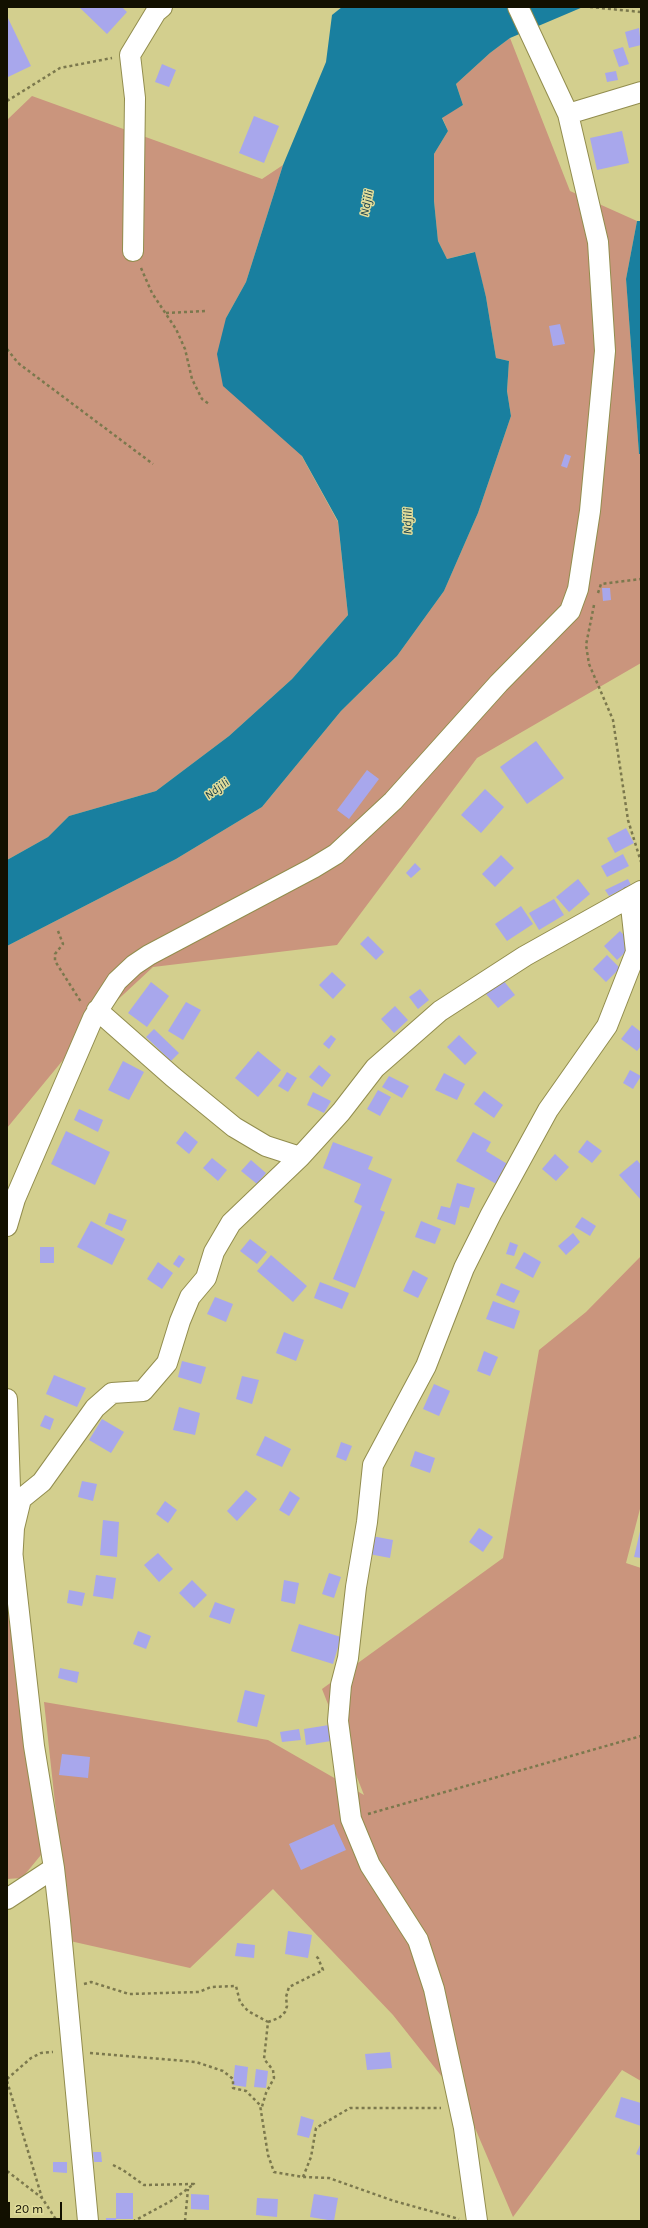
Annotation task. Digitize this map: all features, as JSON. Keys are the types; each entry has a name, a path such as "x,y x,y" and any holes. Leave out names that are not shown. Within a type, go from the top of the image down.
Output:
{"street":[{"path":"7,1226 15,1199 95,1014 117,981 134,965 336,854 393,801 499,683 570,611 578,589 590,511 605,351 598,242 568,114 518,7"},
{"path":"133,251 135,98 130,55 157,9"},
{"path":"568,114 641,92"},
{"path":"12,1563 14,1528 21,1499 42,1482 96,1408 112,1393 143,1391 167,1363 180,1321 190,1297 206,1278 214,1252 231,1223 300,1157 341,1112 375,1068 440,1011 525,956 635,894 636,952 607,1026 548,1110 491,1214 464,1268 426,1366 373,1465 367,1522 356,1587 348,1658 341,1685 338,1721 351,1819 370,1865 418,1940 434,1989 460,2108 477,2217"},
{"path":"95,1014 234,1127 266,1146 300,1157"},
{"path":"7,1399 12,1563 34,1746 54,1868 88,2221"},
{"path":"7,1899 54,1868"}],"path":[{"path":"590,7 641,12"},
{"path":"7,101 60,68 130,55"},
{"path":"133,251 152,293 176,329 185,349 192,379 202,399 209,404"},
{"path":"166,313 206,311"},
{"path":"7,349 18,363 153,464"},
{"path":"641,579 601,584 594,605 586,645 589,664 612,720 628,820 641,862"},
{"path":"58,932 63,940 62,946 55,954 55,961 95,1014"},
{"path":"351,1819 641,1736"},
{"path":"66,1988 91,1982 129,1994 199,1992 211,1987 236,1986 240,2002 248,2011 268,2022 279,2018 285,2012 287,2006 286,1997 289,1987 323,1970 318,1958 314,1954"},
{"path":"261,2111 266,2093 274,2078 273,2070 264,2059 268,2022"},
{"path":"57,2221 42,2198 7,2080 31,2058 41,2053 72,2052 196,2062 224,2072 233,2078 233,2088 246,2091 260,2105 268,2155 274,2172 303,2177 329,2178 457,2220 477,2217"},
{"path":"303,2177 311,2157 316,2128 350,2108 460,2108"},
{"path":"113,2165 144,2185 194,2184 171,2201 134,2221"},
{"path":"7,2171 42,2198"},
{"path":"184,2221 188,2189"}],"shaded area":[{"path":"510,38 570,191 637,221 626,279 639,454 641,454 641,663 477,758 337,945 153,967 96,1020 7,1128 7,946 176,859 262,807 341,711 397,656 444,591 478,513 511,416 507,391 509,361 496,358 486,297 474,252 447,259 438,241 434,201 434,154 448,131 442,117 463,105 456,84 490,53"},
{"path":"32,96 262,179 283,165 246,282 226,318 338,522 348,615 292,679 229,736 156,791 69,816 48,837 7,860 7,120"},
{"path":"641,1256 641,1505 626,1563 641,1568 641,2081 622,2070 513,2217 466,2107 393,2015 273,1889 190,1968 70,1941 44,1702 268,1740 364,1795 322,1689 503,1558 539,1350 586,1312"},
{"path":"7,1555 45,1850 22,1878 7,1879"}],"water":[{"name":"Ndjili","path":"342,7 583,7 510,38 490,53 456,84 463,105 442,118 448,131 434,154 434,201 438,241 447,259 475,252 486,297 496,358 509,361 507,391 511,416 478,513 444,591 397,656 341,711 262,807 176,859 7,946 7,860 48,837 69,816 156,791 229,736 292,679 348,615 338,521 302,456 223,386 217,354 226,318 246,282 283,165 326,62 332,15"},
{"path":"637,221 641,221 641,454 639,454 626,279"}],"building":[{"path":"79,7 122,7 127,12 107,34"},
{"path":"7,16 31,66 8,77 7,74"},
{"path":"639,28 641,45 629,48 625,32"},
{"path":"623,47 629,64 619,67 613,50"},
{"path":"162,64 176,70 169,87 155,82"},
{"path":"616,71 618,80 607,82 605,73"},
{"path":"254,116 279,126 264,163 239,153"},
{"path":"622,131 629,163 597,170 590,138"},
{"path":"560,324 565,344 553,346 549,326"},
{"path":"565,454 571,456 567,468 561,466"},
{"path":"602,588 610,588 611,600 603,601"},
{"path":"536,741 564,778 527,804 500,767"},
{"path":"367,770 379,779 349,819 337,810"},
{"path":"485,789 504,807 481,833 461,815"},
{"path":"626,828 634,843 615,853 607,838"},
{"path":"623,854 629,866 607,877 601,866"},
{"path":"501,855 514,868 495,887 482,874"},
{"path":"415,863 421,869 411,878 406,873"},
{"path":"578,879 590,894 569,912 556,897"},
{"path":"628,879 631,885 609,896 605,890"},
{"path":"554,899 564,915 539,930 529,913"},
{"path":"521,906 533,924 507,941 495,924"},
{"path":"620,931 633,945 617,960 604,946"},
{"path":"368,936 384,952 376,960 360,944"},
{"path":"607,955 620,968 606,982 593,969"},
{"path":"332,972 346,985 333,999 319,985"},
{"path":"503,980 515,995 498,1008 486,994"},
{"path":"151,982 169,996 147,1027 128,1013"},
{"path":"420,989 429,1000 418,1009 409,997"},
{"path":"186,1002 201,1010 183,1040 168,1031"},
{"path":"395,1006 408,1020 394,1033 381,1019"},
{"path":"632,1025 641,1032 641,1046 637,1051 621,1039"},
{"path":"154,1029 179,1053 171,1061 146,1037"},
{"path":"331,1035 336,1039 329,1049 323,1044"},
{"path":"459,1035 477,1053 465,1065 447,1047"},
{"path":"258,1051 281,1070 258,1097 235,1078"},
{"path":"123,1061 144,1072 129,1100 108,1090"},
{"path":"319,1065 331,1075 322,1087 309,1077"},
{"path":"630,1070 641,1076 633,1089 623,1083"},
{"path":"287,1072 297,1078 288,1092 278,1086"},
{"path":"444,1073 465,1084 457,1100 435,1090"},
{"path":"389,1076 409,1086 402,1098 382,1087"},
{"path":"378,1090 391,1097 380,1116 367,1109"},
{"path":"484,1091 503,1105 494,1118 474,1104"},
{"path":"313,1092 331,1101 324,1113 307,1105"},
{"path":"79,1109 103,1120 98,1132 74,1120"},
{"path":"66,1131 110,1152 95,1185 51,1164"},
{"path":"185,1131 198,1142 189,1154 176,1143"},
{"path":"473,1132 491,1142 486,1151 509,1165 498,1185 456,1161"},
{"path":"587,1140 602,1151 592,1163 578,1152"},
{"path":"333,1142 373,1157 368,1169 392,1179 380,1210 385,1212 355,1288 333,1279 362,1206 354,1202 361,1184 323,1168"},
{"path":"555,1154 569,1167 556,1181 542,1169"},
{"path":"212,1158 227,1170 218,1181 203,1168"},
{"path":"251,1160 266,1173 257,1184 241,1171"},
{"path":"637,1160 641,1165 641,1200 619,1175"},
{"path":"457,1183 475,1188 469,1208 460,1206 455,1225 437,1219 441,1206 450,1208"},
{"path":"109,1213 127,1220 122,1231 105,1224"},
{"path":"582,1217 596,1226 590,1236 575,1227"},
{"path":"91,1221 125,1239 112,1265 77,1247"},
{"path":"421,1221 441,1229 435,1244 415,1237"},
{"path":"573,1233 580,1242 566,1255 558,1246"},
{"path":"250,1239 267,1252 257,1264 240,1251"},
{"path":"510,1242 518,1245 514,1256 506,1254"},
{"path":"40,1247 54,1247 54,1263 40,1263"},
{"path":"524,1252 541,1262 533,1278 515,1268"},
{"path":"179,1255 185,1259 179,1268 173,1264"},
{"path":"271,1255 307,1286 293,1302 257,1271"},
{"path":"158,1262 173,1273 162,1289 147,1279"},
{"path":"413,1270 428,1278 418,1298 403,1291"},
{"path":"320,1282 349,1293 342,1309 314,1298"},
{"path":"501,1283 520,1291 514,1303 496,1295"},
{"path":"215,1297 233,1304 226,1322 207,1314"},
{"path":"493,1301 520,1311 514,1329 486,1319"},
{"path":"284,1332 304,1340 296,1361 276,1353"},
{"path":"484,1351 498,1357 490,1376 477,1371"},
{"path":"182,1361 206,1367 201,1384 178,1377"},
{"path":"54,1375 86,1388 77,1407 46,1394"},
{"path":"242,1376 259,1380 252,1404 236,1399"},
{"path":"434,1384 450,1391 439,1416 423,1409"},
{"path":"179,1407 200,1413 195,1435 173,1430"},
{"path":"45,1415 54,1419 50,1430 40,1426"},
{"path":"102,1419 124,1432 111,1453 89,1440"},
{"path":"265,1436 291,1449 282,1467 256,1455"},
{"path":"341,1442 352,1446 346,1461 336,1457"},
{"path":"415,1451 435,1458 430,1473 410,1466"},
{"path":"82,1481 97,1484 93,1501 78,1497"},
{"path":"246,1490 257,1499 237,1521 227,1511"},
{"path":"290,1491 300,1498 289,1516 279,1510"},
{"path":"165,1501 177,1510 168,1523 156,1514"},
{"path":"103,1520 119,1522 117,1557 100,1555"},
{"path":"641,1527 641,1558 634,1557"},
{"path":"479,1528 493,1537 483,1552 469,1542"},
{"path":"372,1536 393,1540 390,1558 369,1554"},
{"path":"158,1553 173,1569 159,1582 144,1565"},
{"path":"329,1573 341,1577 334,1598 322,1594"},
{"path":"96,1575 116,1578 113,1599 93,1596"},
{"path":"192,1580 207,1595 194,1608 179,1593"},
{"path":"284,1580 299,1583 295,1604 281,1601"},
{"path":"69,1590 85,1593 82,1606 67,1603"},
{"path":"215,1602 235,1609 230,1624 209,1617"},
{"path":"299,1624 341,1637 333,1664 291,1651"},
{"path":"138,1631 151,1636 146,1649 133,1644"},
{"path":"60,1668 79,1672 77,1683 58,1678"},
{"path":"245,1690 265,1695 257,1727 237,1722"},
{"path":"329,1725 331,1741 306,1745 304,1729"},
{"path":"299,1729 301,1740 282,1742 280,1732"},
{"path":"62,1754 90,1757 88,1778 59,1775"},
{"path":"334,1824 346,1850 301,1870 289,1844"},
{"path":"288,1931 312,1935 308,1958 285,1954"},
{"path":"237,1943 255,1945 254,1958 235,1956"},
{"path":"390,2052 392,2068 367,2070 365,2054"},
{"path":"235,2065 248,2067 246,2087 233,2085"},
{"path":"256,2069 268,2071 266,2088 254,2087"},
{"path":"621,2097 641,2103 641,2126 615,2117"},
{"path":"301,2116 314,2120 309,2138 297,2135"},
{"path":"641,2143 641,2156 636,2154"},
{"path":"93,2152 101,2152 102,2162 94,2162"},
{"path":"53,2162 67,2162 67,2173 53,2172"},
{"path":"116,2193 133,2193 133,2219 116,2219"},
{"path":"191,2194 209,2195 209,2210 191,2209"},
{"path":"314,2194 338,2198 334,2221 310,2217"},
{"path":"257,2198 278,2199 277,2217 256,2215"},
{"path":"106,2218 116,2218 116,2221 106,2221"}]}
